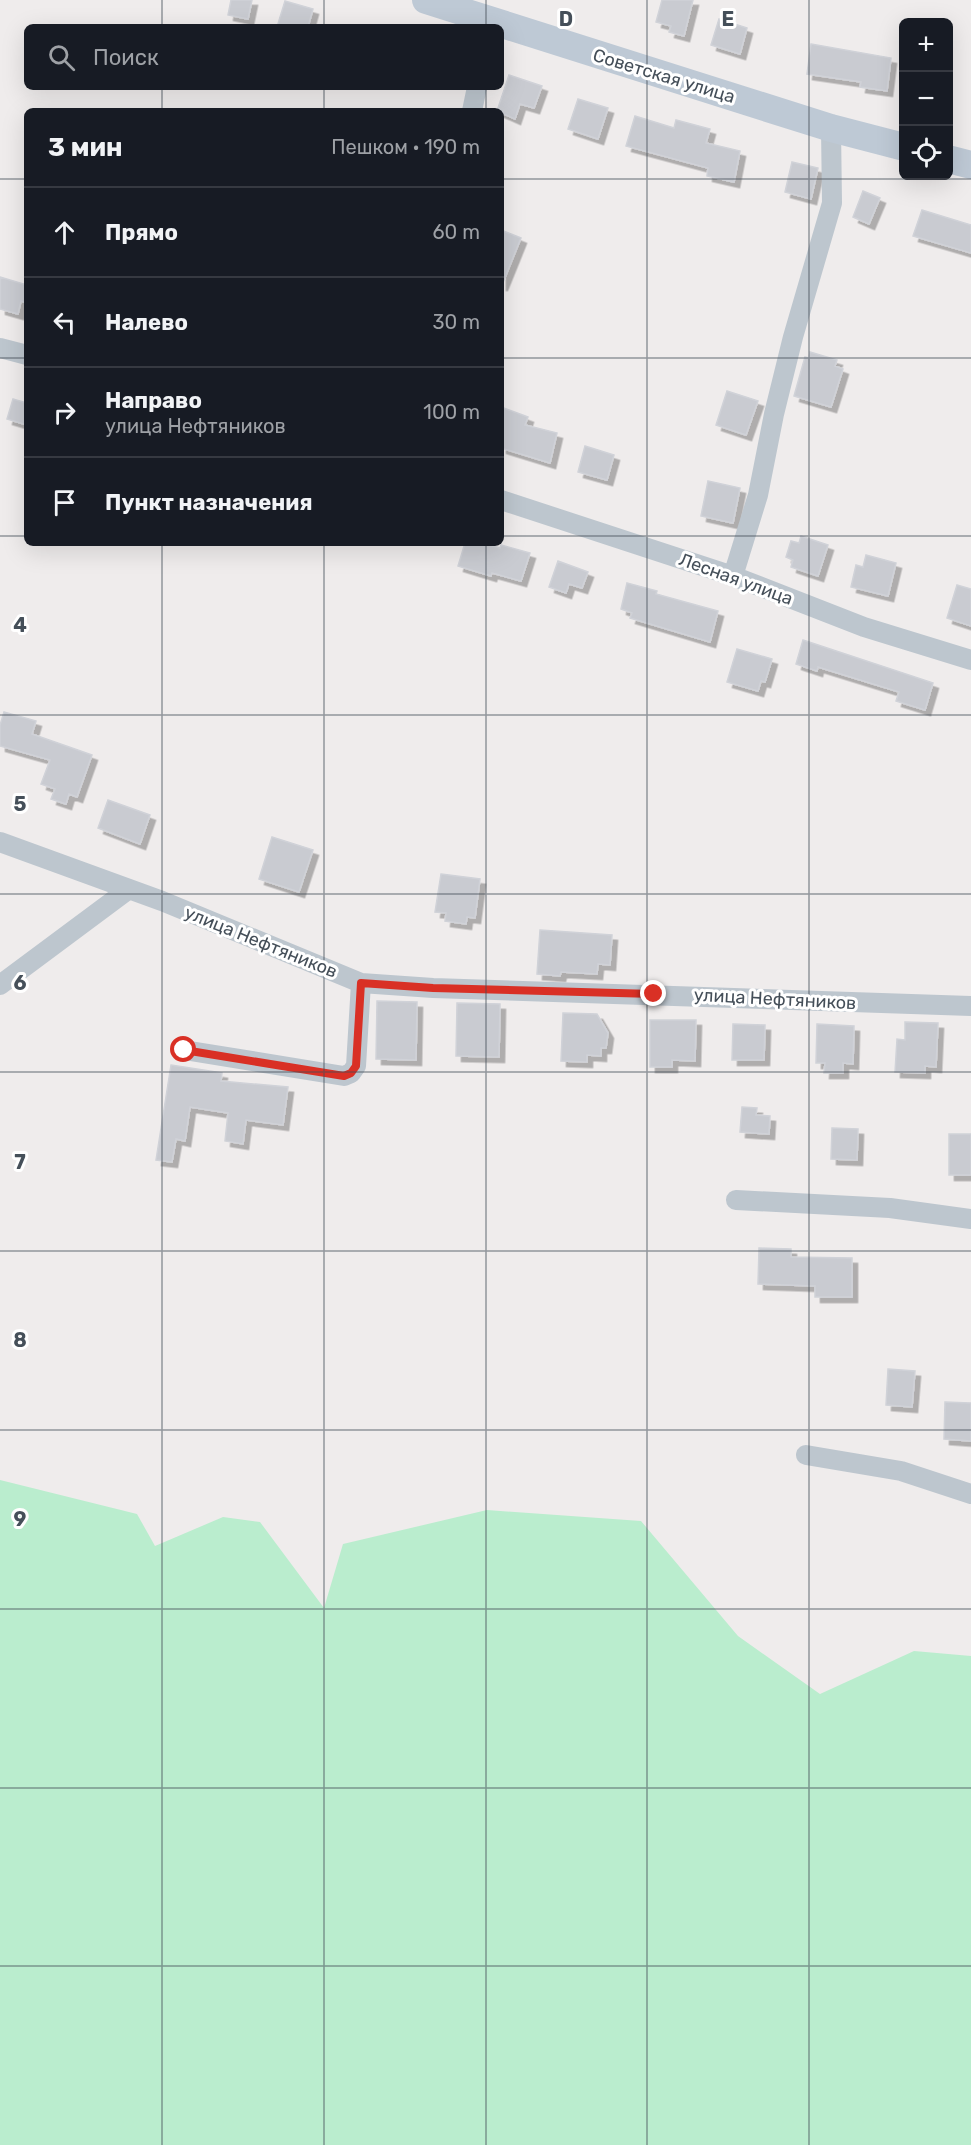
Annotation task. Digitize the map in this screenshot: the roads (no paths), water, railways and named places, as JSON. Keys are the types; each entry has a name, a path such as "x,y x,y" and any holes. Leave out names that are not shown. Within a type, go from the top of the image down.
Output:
{"street":[{"name":"Советская улица","path":"434,1 489,24"},
{"name":"Советская улица","path":"504,29 831,128 899,146"},
{"path":"473,108 476,90"},
{"path":"733,576 758,495 774,414 793,337 832,203 831,128"},
{"path":"953,160 971,165"},
{"path":"0,348 24,353"},
{"name":"Лесная улица","path":"504,501 733,576 864,627 971,660"},
{"name":"улица Нефтяников","path":"0,842 129,889 361,983 433,988 971,1006"},
{"path":"0,985 129,889"},
{"path":"184,1050 344,1076 351,1073 356,1066 361,983"},
{"path":"736,1200 890,1208 971,1219"},
{"path":"806,1455 901,1471 971,1494"}]}
